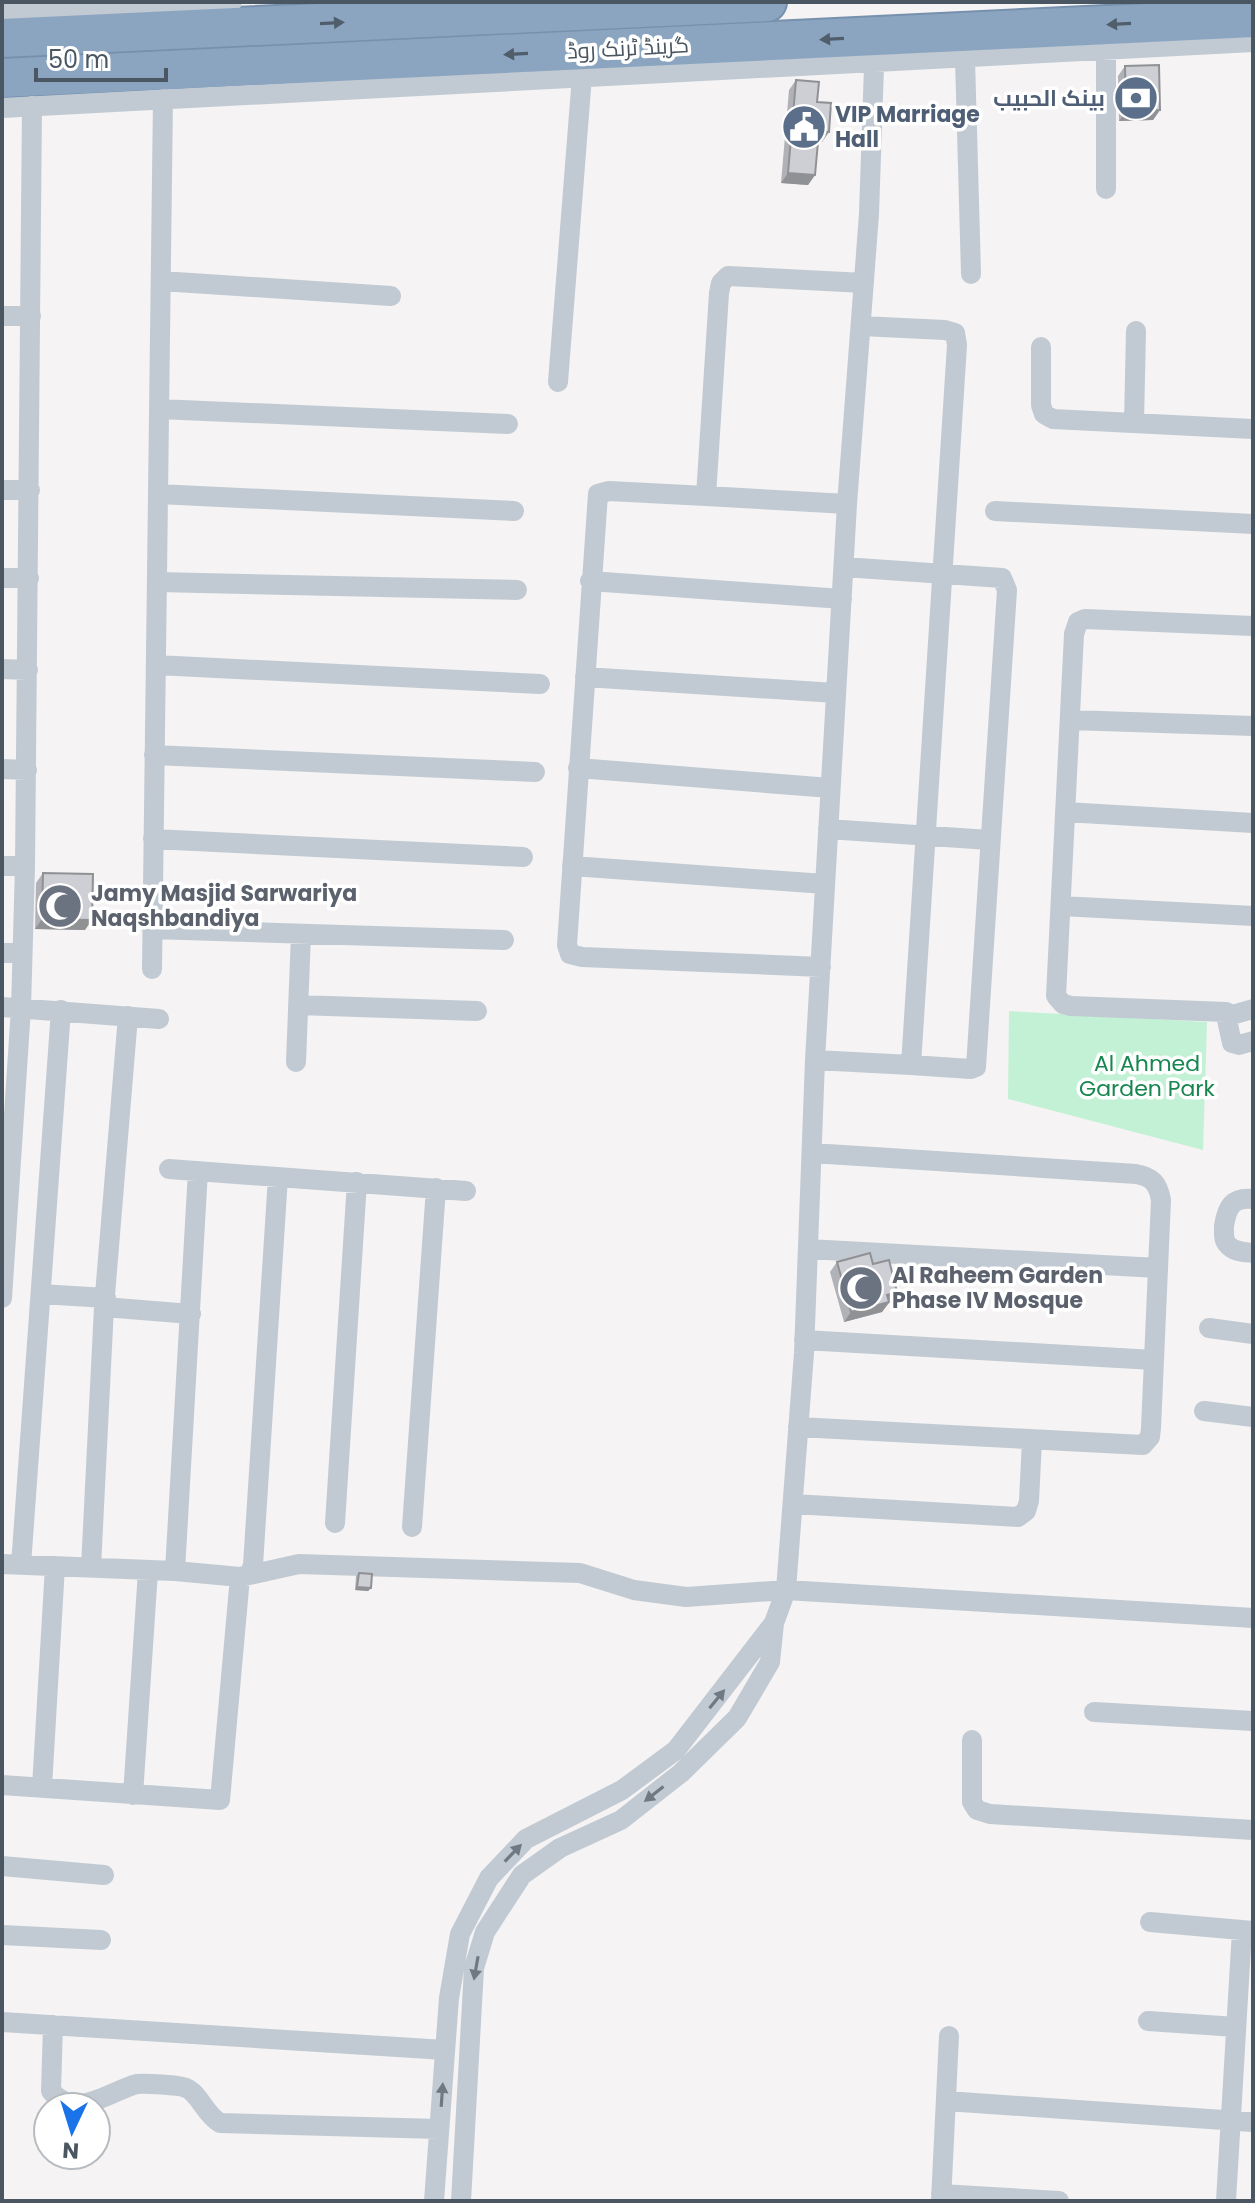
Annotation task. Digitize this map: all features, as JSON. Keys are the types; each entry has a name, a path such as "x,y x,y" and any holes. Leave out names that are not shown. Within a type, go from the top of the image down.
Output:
{"highway":[{"name":"گرینڈ ٹرنک روڈ","path":"2,38 468,9 749,3"},
{"path":"733,43 749,3"},
{"name":"گرینڈ ٹرنک روڈ","path":"2,78 733,43 876,50 1253,18"}],"street":[{"path":"2,14 56,7 232,2"},
{"path":"2,108 582,76 876,50 965,59 1253,42"},
{"path":"461,2201 474,1968 485,1932 522,1875 560,1848 621,1820 681,1773 737,1718 770,1662 774,1623 786,1590 804,1340 830,788 864,283 876,50"},
{"path":"1106,50 1106,189"},
{"path":"965,59 971,274"},
{"path":"558,382 582,76"},
{"path":"152,969 163,99"},
{"path":"2,1298 12,953 25,866 32,106"},
{"path":"706,496 721,283 728,276 864,283"},
{"path":"161,281 391,296"},
{"path":"2,316 31,316"},
{"path":"861,326 945,330 955,333 957,345 911,1065"},
{"path":"1134,422 1136,331"},
{"path":"1041,347 1041,405 1044,414 1053,419 1253,429"},
{"path":"159,409 508,424"},
{"path":"2,490 30,490"},
{"path":"821,967 582,957 570,954 567,945 598,494 609,491 847,504"},
{"path":"158,494 514,511"},
{"path":"995,511 1253,524"},
{"path":"815,1060 976,1067 1005,582 1002,578 844,567"},
{"path":"2,578 29,578"},
{"path":"590,581 842,599"},
{"path":"157,582 517,590"},
{"path":"1232,1015 1226,1012 1063,1004 1056,996 1074,634 1078,622 1085,619 1253,626"},
{"path":"156,665 540,684"},
{"path":"2,669 28,670"},
{"path":"585,677 836,693"},
{"path":"1070,720 1253,726"},
{"path":"154,755 535,772"},
{"path":"578,768 830,788"},
{"path":"2,769 27,770"},
{"path":"1065,812 1253,823"},
{"path":"828,829 989,840"},
{"path":"153,839 523,857"},
{"path":"2,866 25,866"},
{"path":"572,866 825,884"},
{"path":"1061,906 1253,916"},
{"path":"152,929 504,940"},
{"path":"296,1062 301,934"},
{"path":"298,1005 477,1011"},
{"path":"11,1008 159,1019"},
{"path":"1253,1009 1232,1015 1227,1020 1232,1043 1239,1045 1253,1041"},
{"path":"61,1010 41,1294 12,1565 245,1575 299,1564 580,1573 634,1590 686,1597 786,1590 1253,1618"},
{"path":"91,1567 105,1303 128,1016"},
{"path":"798,1427 1143,1445 1150,1437 1151,1428 1161,1200 1159,1186 1148,1177 812,1153"},
{"path":"169,1169 466,1191"},
{"path":"175,1571 198,1171"},
{"path":"2,1785 220,1800 245,1575 253,1565 278,1177"},
{"path":"335,1523 357,1182"},
{"path":"412,1527 436,1188"},
{"path":"1253,1199 1238,1198 1231,1203 1226,1212 1223,1236 1226,1244 1236,1251 1253,1253"},
{"path":"808,1249 1158,1268"},
{"path":"41,1294 191,1314"},
{"path":"1209,1328 1253,1334"},
{"path":"804,1340 1154,1360"},
{"path":"1204,1411 1253,1417"},
{"path":"793,1504 1018,1517 1026,1511 1029,1501 1032,1440"},
{"path":"42,1787 55,1566"},
{"path":"133,1795 148,1571"},
{"path":"434,2201 449,1998 460,1934 489,1878 526,1839 622,1790 676,1750 774,1623"},
{"path":"1094,1712 1253,1721"},
{"path":"972,1740 972,1802 977,1810 990,1814 1253,1830"},
{"path":"2,1866 104,1875"},
{"path":"1150,1922 1248,1931 1236,2027 1226,2201"},
{"path":"2,1935 101,1940"},
{"path":"449,1998 473,2000"},
{"path":"1148,2021 1236,2027"},
{"path":"2,2022 445,2050"},
{"path":"53,2025 51,2091 57,2098 71,2103 95,2102 137,2084 170,2086 186,2088 198,2097 209,2116 220,2123 439,2129"},
{"path":"949,2036 941,2197 1059,2201"},
{"path":"946,2101 1253,2122"}],"green space":[{"name":"Al Ahmed Garden Park","path":"1009,1011 1207,1022 1203,1150 1008,1099"}],"building":[{"name":"بينک الحبيب","path":"1159,65 1160,110 1126,111 1125,66"},
{"name":"VIP Marriage Hall","path":"796,80 819,82 817,102 831,103 829,132 819,131 815,175 788,173"},
{"name":"Jamy Masjid Sarwariya Naqshbandiya","path":"43,873 93,874 92,920 42,919"},
{"name":"Al Raheem Garden Phase IV Mosque","path":"870,1253 873,1264 889,1260 897,1292 887,1295 889,1302 851,1312 837,1262"},
{"path":"359,1573 372,1574 371,1588 357,1587"}],"place":[{"name":"بينک الحبيب","path":"1136,98"},
{"name":"VIP Marriage Hall","path":"804,127"},
{"name":"Jamy Masjid Sarwariya Naqshbandiya","path":"60,906"},
{"name":"Al Raheem Garden Phase IV Mosque","path":"861,1288"}]}
